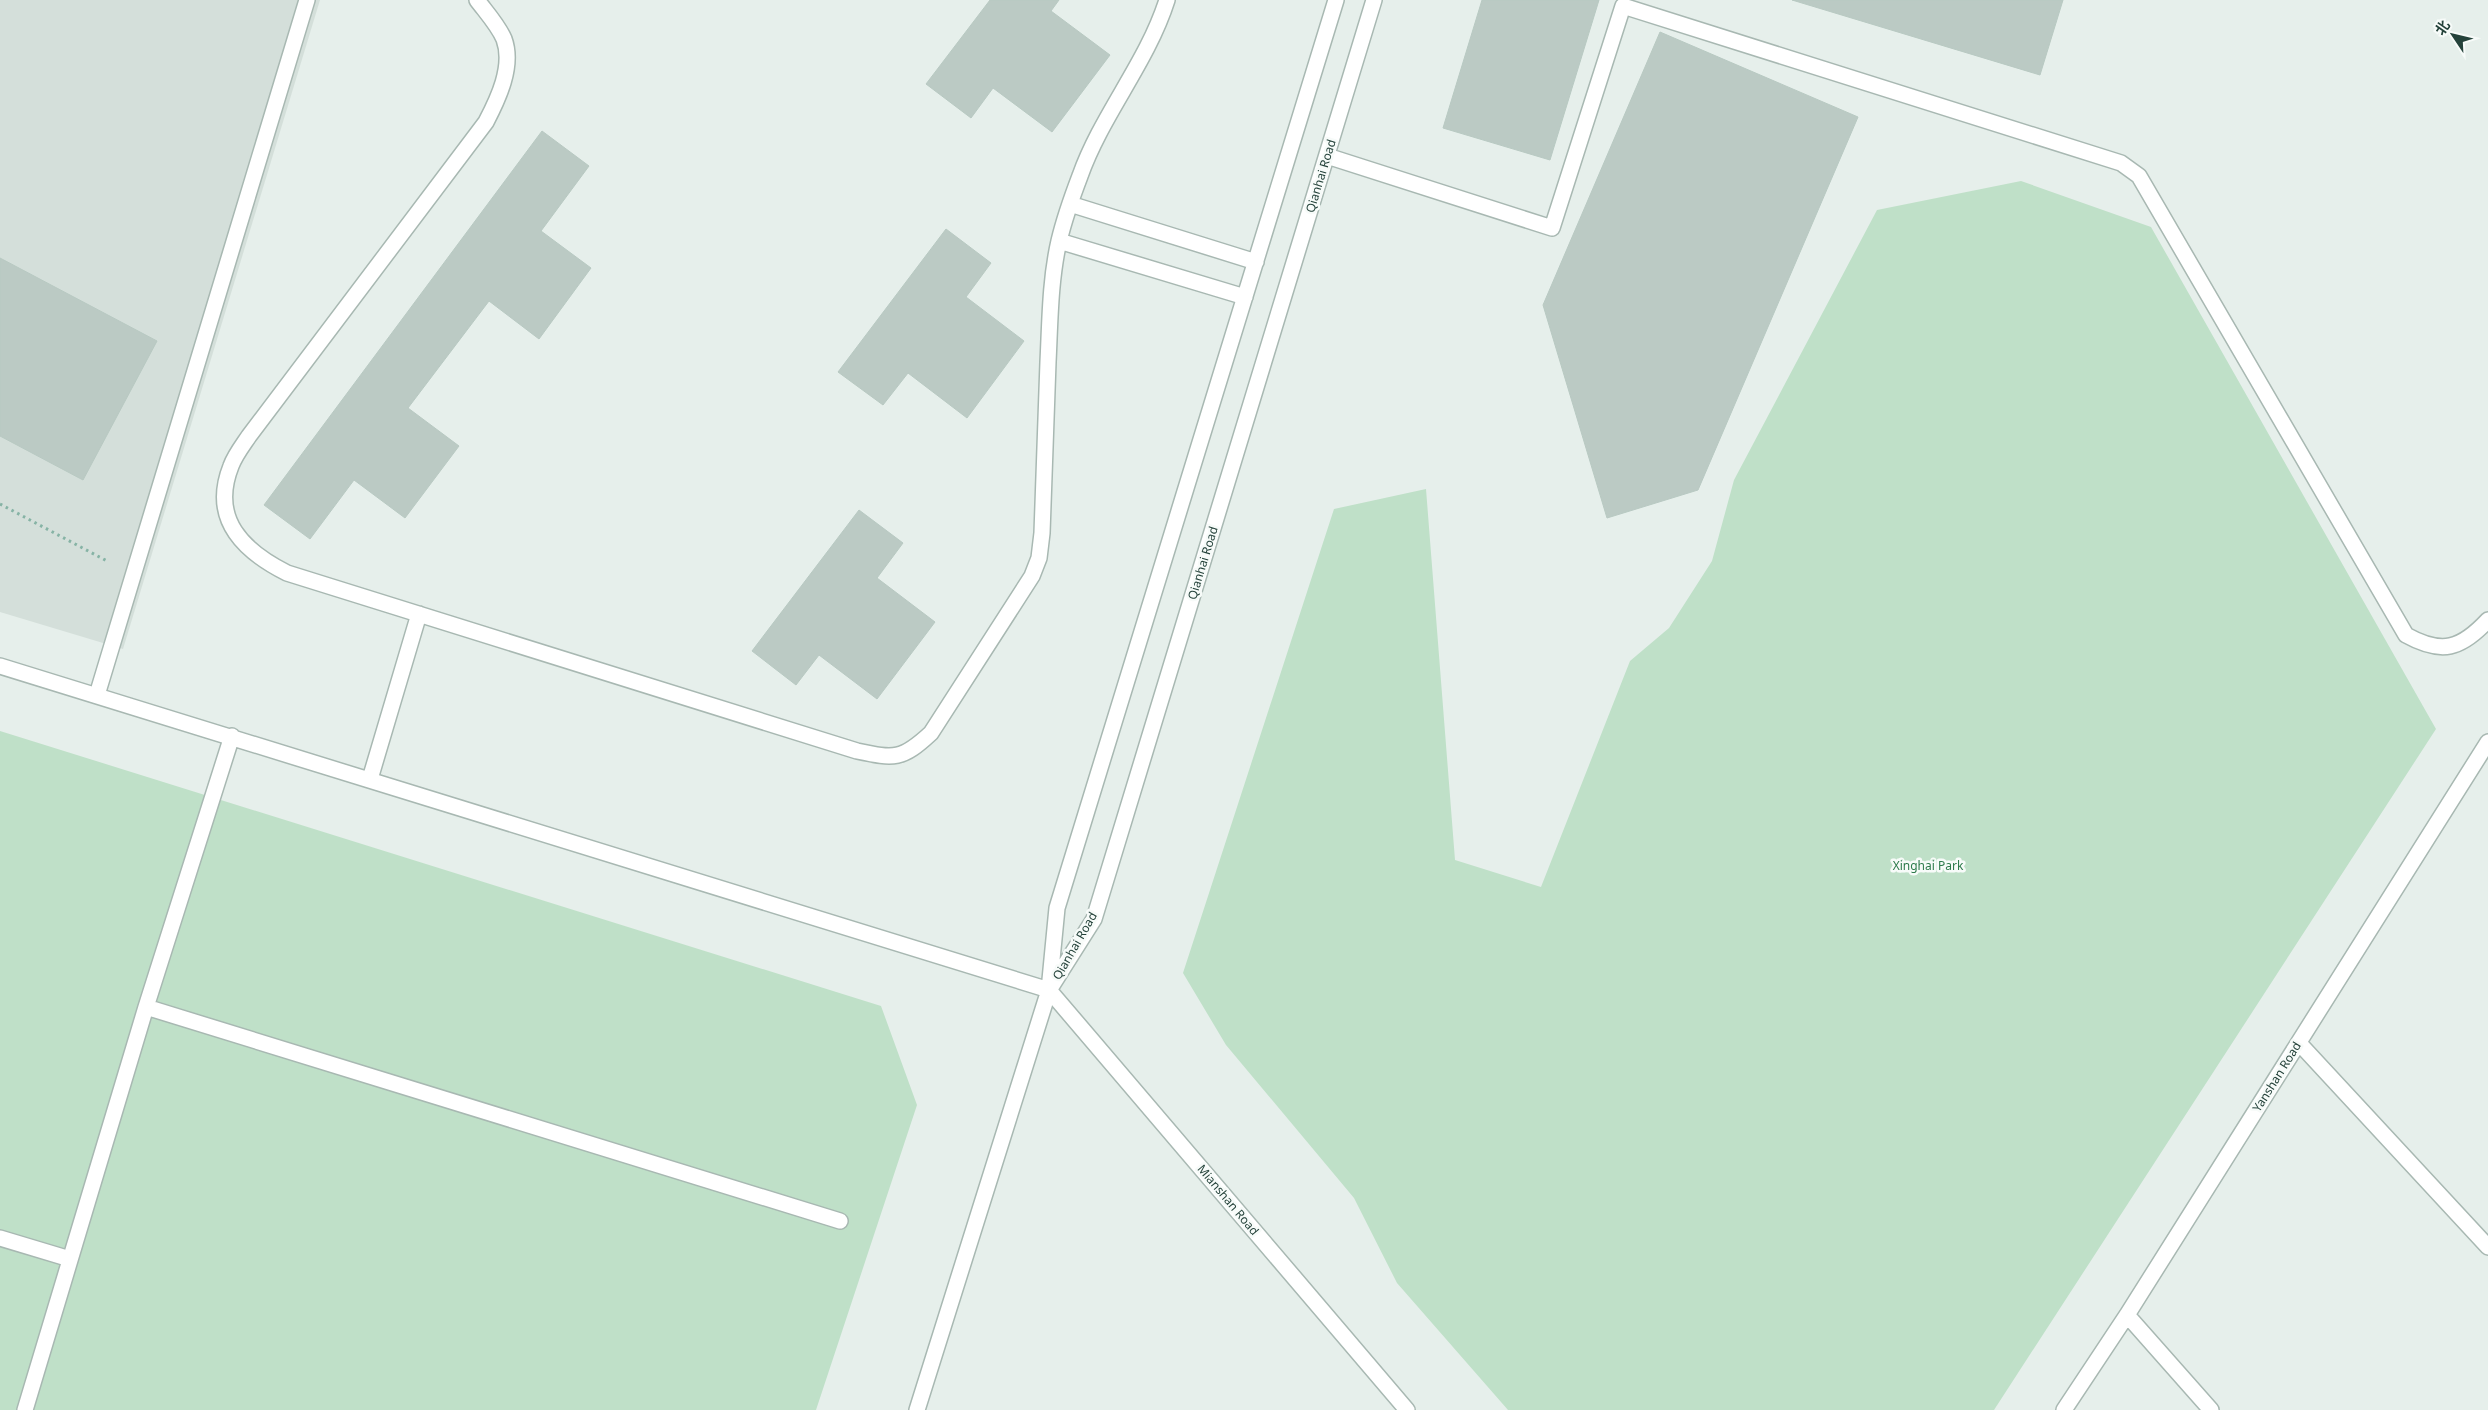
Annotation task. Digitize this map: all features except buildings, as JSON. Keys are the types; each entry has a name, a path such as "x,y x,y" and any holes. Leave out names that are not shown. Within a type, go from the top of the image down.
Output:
{"street":[{"path":"97,695 307,0"},
{"path":"477,0 504,40 506,61 501,92 490,114 249,436 231,466 225,491 227,518 240,542 261,560 287,573 857,751 884,756 903,755 916,747 931,733 1032,576 1039,558 1049,338 1055,265 1059,241 1070,204 1090,151 1142,58 1162,16 1167,0"},
{"name":"Qianhai Road","path":"1049,990 1057,908 1336,0"},
{"name":"Qianhai Road","path":"1049,990 1094,919 1374,0"},
{"path":"1327,156 1552,228 1623,6 2121,163 2139,176 2406,635 2423,644 2443,648 2473,636 2488,620"},
{"path":"1070,204 1256,262"},
{"path":"1059,241 1245,297"},
{"path":"370,779 419,614"},
{"path":"0,666 232,736 1049,990 917,1410"},
{"path":"24,1410 146,1007 232,736"},
{"name":"Yanshan Road","path":"2064,1410 2128,1316 2488,742"},
{"name":"Mianshan Road","path":"1049,990 1407,1410"},
{"path":"146,1007 840,1221"},
{"path":"2298,1043 2488,1247"},
{"path":"0,1238 70,1259"},
{"path":"2128,1316 2210,1410"}],"path":[{"path":"0,504 133,575"}],"shaded area":[{"path":"0,0 320,0 123,649 0,612"}],"green space":[{"name":"Xinghai Park","path":"2021,181 2151,227 2436,729 1994,1410 1508,1410 1397,1283 1354,1198 1226,1045 1183,973 1334,509 1426,489 1455,860 1541,887 1630,661 1669,628 1712,561 1734,480 1877,210"},
{"path":"0,731 881,1006 917,1105 816,1410 0,1410"}]}
